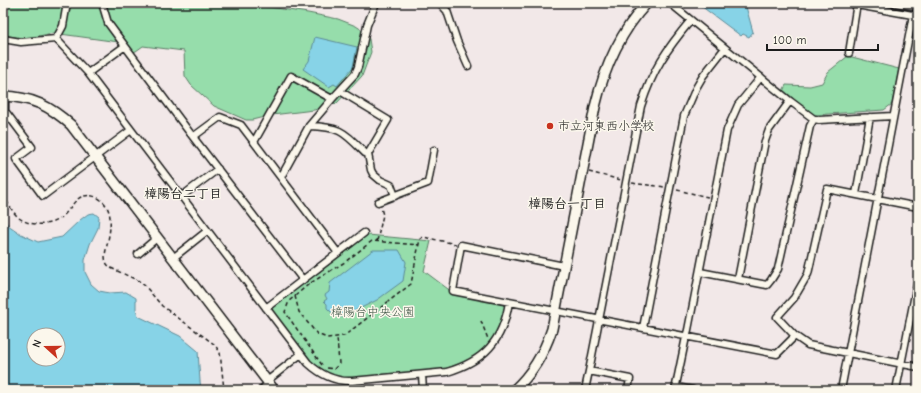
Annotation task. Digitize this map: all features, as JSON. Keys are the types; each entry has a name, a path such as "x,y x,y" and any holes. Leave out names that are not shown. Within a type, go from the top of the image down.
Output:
{"street":[{"path":"56,39 63,26 67,3"},
{"path":"102,3 108,23 124,46 302,280"},
{"path":"281,177 309,126 340,91 358,67 367,25 376,3"},
{"path":"440,3 448,11 457,42 468,66"},
{"path":"514,390 531,372 547,343 555,311 595,107 604,74 614,51 628,27 647,3"},
{"path":"670,3 814,119 893,116"},
{"path":"895,3 918,7"},
{"path":"841,390 893,116 915,15 858,4 849,53"},
{"path":"585,390 640,106 648,83 659,62 671,44 691,20"},
{"path":"3,39 21,42 56,39"},
{"path":"56,39 88,73 308,363 323,375 345,382 447,372 461,368 476,360 490,348 500,332 506,318 509,302"},
{"path":"88,73 124,46"},
{"path":"642,328 684,116 690,100 703,76 726,48"},
{"path":"254,142 291,76 332,99"},
{"path":"693,390 675,388 700,272 727,130 738,106 761,77"},
{"path":"340,91 388,120 368,154 373,174 380,180 391,185 395,196"},
{"path":"131,130 96,157 43,196 16,159 32,147 5,111 4,96 28,99 45,105 71,125 96,157 158,237 270,385"},
{"path":"738,279 765,141 769,130 790,101"},
{"path":"193,137 220,117 241,125 338,253"},
{"path":"856,194 870,117"},
{"path":"700,272 767,285 771,280 778,269 810,126 814,119"},
{"path":"309,126 328,127 340,131 347,135 365,153 368,154"},
{"path":"378,202 428,183 434,150"},
{"path":"182,196 218,169"},
{"path":"918,207 827,189 808,274 794,298 777,317 795,336 808,344 918,367"},
{"path":"173,258 207,231"},
{"path":"266,308 364,233"},
{"path":"138,254 158,237"},
{"path":"564,266 462,245 452,291 776,354 795,336"},
{"path":"896,390 918,279"},
{"path":"261,390 270,385 301,354"},
{"path":"589,371 630,379 628,390"},
{"path":"422,375 423,390"}],"path":[{"path":"582,171 644,185 648,184 670,188 714,198"},
{"path":"3,196 19,218 34,224 45,224 56,221 63,216 81,197 92,196 103,202 108,208 111,224 105,255 107,265 139,281 162,306 214,344 220,352 224,390"},
{"path":"377,241 383,215 378,202"},
{"path":"295,296 299,312 317,334 327,338 344,336 411,284 420,239 423,237 462,245"},
{"path":"337,337 339,364 334,369 328,369 318,360 285,312 289,301 309,284 345,262 372,241 419,245"},
{"path":"480,321 488,339 484,343"}],"green space":[{"path":"3,3 242,3 338,19 356,26 365,32 369,39 371,52 362,76 337,103 314,110 246,120 214,106 191,85 185,76 184,51 143,46 133,52 126,43 53,33 21,38 3,35"},
{"path":"848,56 899,69 892,104 884,110 814,115 783,91 786,85 810,86 822,83 828,72"},
{"name":"樟陽台中央公園","path":"368,235 431,241 424,271 456,295 503,304 505,307 499,325 492,339 483,350 460,364 445,368 412,373 350,378 327,374 311,361 296,344 272,311 273,307"}],"water":[{"path":"697,3 745,3 753,32 749,37 743,34 741,36"},
{"path":"315,37 357,47 353,67 337,86 334,84 329,87 303,69 309,61"},
{"path":"94,213 99,217 98,228 90,244 85,260 85,272 91,284 99,291 110,293 126,292 136,298 136,309 138,316 180,336 198,351 201,390 3,390 3,218 8,225 21,234 38,242 62,237 88,214"},
{"path":"373,250 399,250 406,262 403,281 377,300 343,317 335,316 327,308 327,304 324,301 327,299 325,295 329,292 330,283"}],"place":[{"name":"市立河東西小学校","path":"550,126"}],"district":[{"name":"樟陽台二丁目","path":"183,193"},
{"name":"樟陽台一丁目","path":"567,203"}]}
